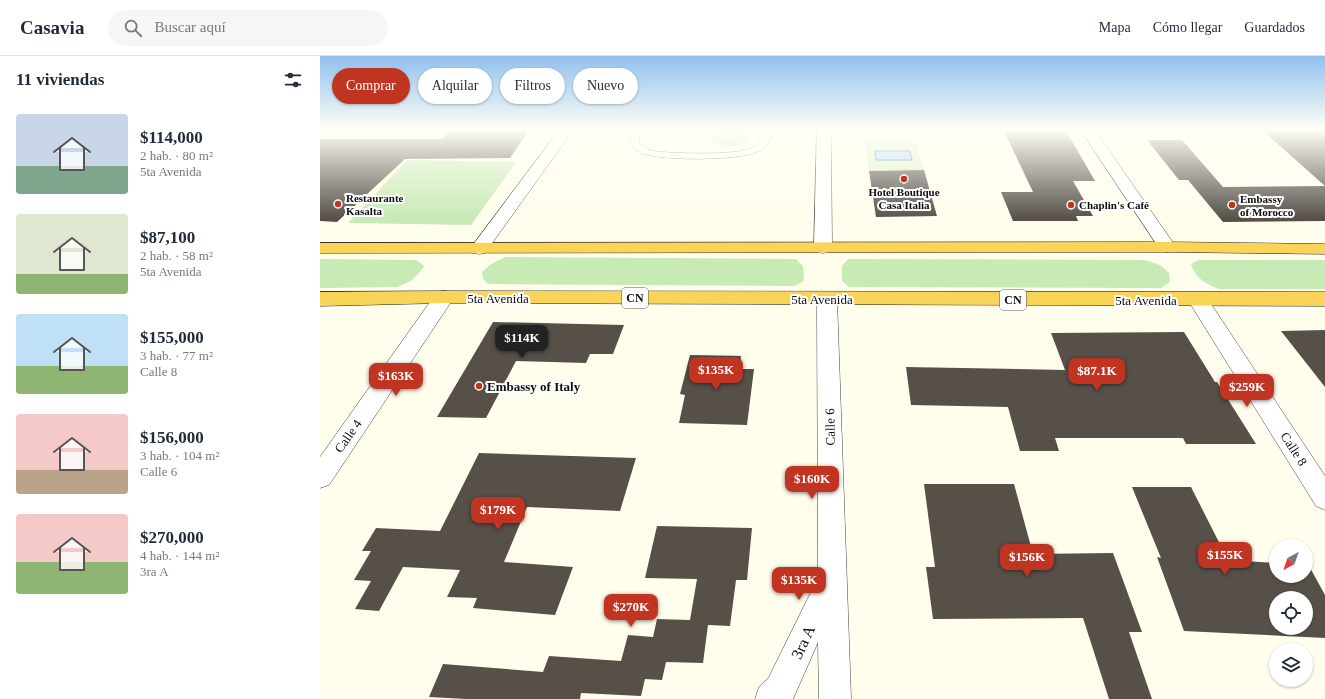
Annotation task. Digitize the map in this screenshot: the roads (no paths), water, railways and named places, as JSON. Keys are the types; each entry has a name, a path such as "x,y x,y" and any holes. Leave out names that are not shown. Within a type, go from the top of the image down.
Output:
{"highway":[{"path":"320,248 1167,247 1325,249"},
{"name":"5ta Avenida","path":"320,299 444,297 1198,300 1325,299"}],"street":[{"path":"479,249 545,159"},
{"path":"823,248 824,159"},
{"path":"1107,159 1167,247"},
{"name":"Calle 4","path":"320,477 444,297"},
{"name":"Calle 6","path":"827,299 835,699"},
{"name":"Calle 8","path":"1198,300 1325,498"},
{"name":"3ra A","path":"771,699 781,688 825,594 832,510"}],"water":[{"path":"876,159 912,160 876,160"}],"place":[{"name":"Hotel Boutique Casa Italia","path":"904,179"},
{"name":"Restaurante Kasalta","path":"338,204"},
{"name":"Chaplin's Café","path":"1071,205"},
{"name":"Embassy of Morocco","path":"1232,205"},
{"name":"Embassy of Italy","path":"479,386"}]}
